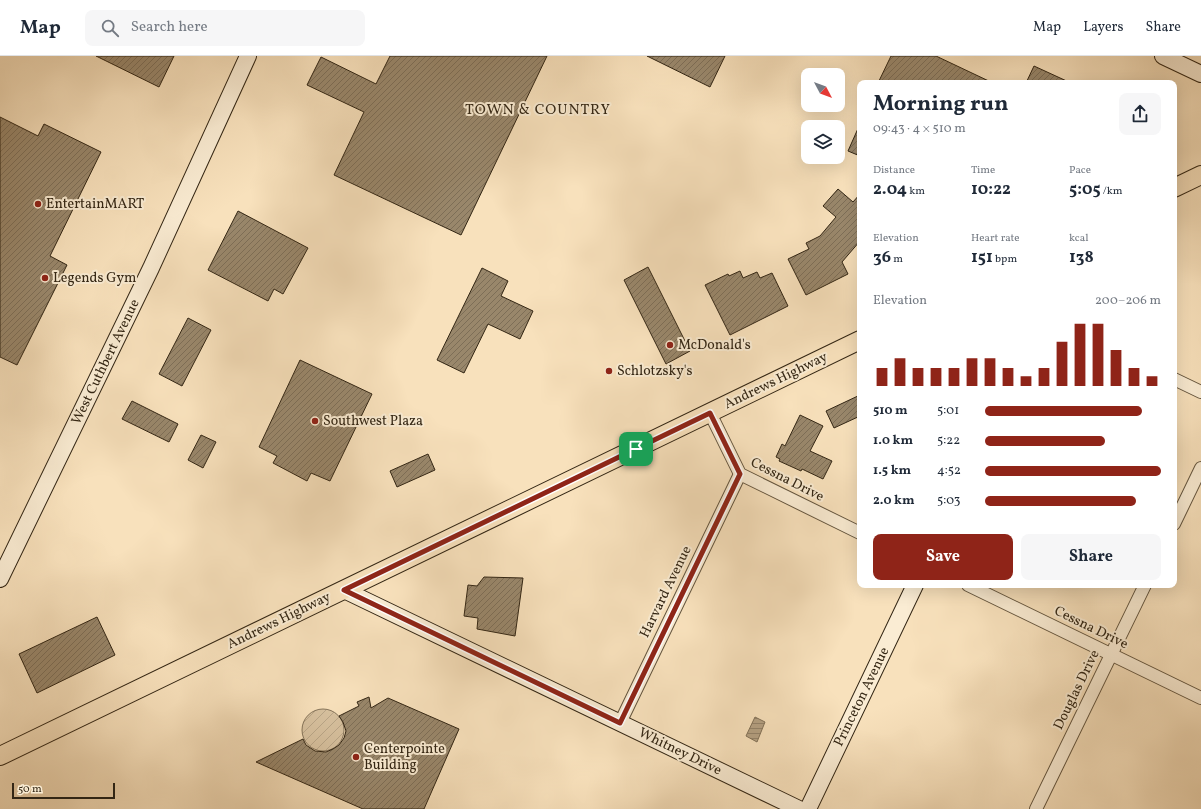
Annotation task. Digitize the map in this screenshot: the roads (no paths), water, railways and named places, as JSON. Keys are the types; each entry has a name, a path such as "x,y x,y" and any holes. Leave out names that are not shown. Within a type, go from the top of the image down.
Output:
{"main road":[{"path":"1177,187 1201,175"},
{"name":"Andrews Highway","path":"0,756 857,341"}],"street":[{"name":"West Cuthbert Avenue","path":"0,579 151,268 248,56"},
{"path":"1163,56 1201,74"},
{"path":"1177,380 1201,392"},
{"name":"Cessna Drive","path":"710,413 740,474 857,532"},
{"path":"1177,518 1201,468"},
{"name":"Harvard Avenue","path":"620,723 740,474"},
{"name":"Princeton Avenue","path":"808,809 914,588"},
{"name":"Cessna Drive","path":"974,588 1201,698"},
{"name":"Douglas Drive","path":"1036,809 1144,588"},
{"name":"Whitney Drive","path":"344,590 799,809"}],"place":[{"name":"EntertainMART","path":"38,204"},
{"name":"Legends Gym","path":"45,278"},
{"name":"McDonald's","path":"670,345"},
{"name":"Schlotzsky's","path":"609,371"},
{"name":"Southwest Plaza","path":"315,421"},
{"name":"Centerpointe Building","path":"356,757"}],"district":[{"name":"TOWN & COUNTRY","path":"538,110"}]}
